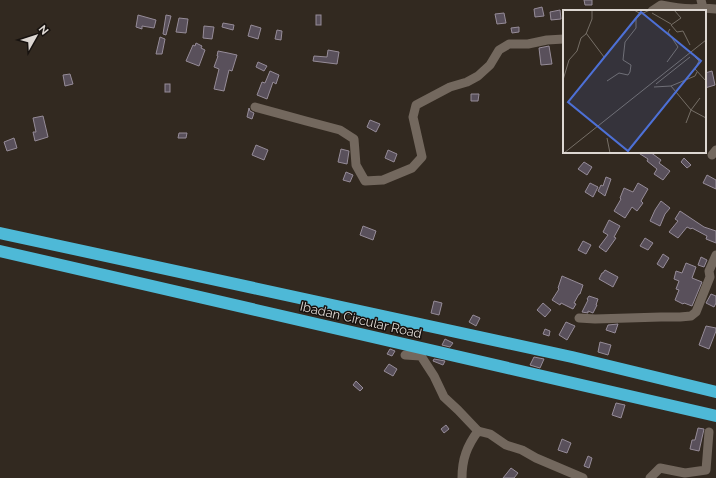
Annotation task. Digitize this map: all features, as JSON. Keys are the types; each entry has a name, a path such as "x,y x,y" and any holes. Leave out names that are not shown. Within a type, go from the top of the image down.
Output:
{"highway":[{"name":"Ibadan Circular Road","path":"0,233 572,357 716,392"},
{"name":"Ibadan Circular Road","path":"0,251 716,416"}],"street":[{"path":"654,10 661,5 692,9 702,4 716,9"},
{"path":"255,106 340,130 354,139 356,165 365,181 383,180 412,168 422,157 413,117 416,104 450,87 467,82 478,76 490,65 499,50 509,44 528,44 563,39"},
{"path":"579,318 596,319 691,316 696,312 710,277 709,272 716,255"},
{"path":"405,355 421,356 434,376 444,397 478,431 490,434 506,446 522,450 536,458 583,478"},
{"path":"462,478 462,465 470,441 478,431"},
{"path":"706,470 709,432"},
{"path":"650,478 660,468 685,473 706,470 716,473"}],"building":[{"path":"584,0 592,0 592,5 585,5"},
{"path":"542,7 544,16 535,17 534,9"},
{"path":"560,10 561,19 551,20 550,12"},
{"path":"504,13 506,23 497,24 495,14"},
{"path":"138,15 156,20 154,28 142,26 142,29 136,27"},
{"path":"166,15 171,16 166,35 163,34"},
{"path":"316,15 321,15 321,25 316,25"},
{"path":"179,18 188,19 186,33 176,32"},
{"path":"223,23 234,25 233,30 222,27"},
{"path":"251,25 261,28 258,39 248,36"},
{"path":"204,26 214,27 212,39 203,38"},
{"path":"519,27 519,32 512,33 511,28"},
{"path":"277,30 282,31 281,40 275,39"},
{"path":"160,37 165,39 162,54 156,54"},
{"path":"196,43 202,46 201,48 205,50 199,66 186,61 193,45 195,46"},
{"path":"549,46 552,64 541,65 539,48"},
{"path":"328,50 339,52 337,64 313,61 314,56 327,57"},
{"path":"218,51 237,55 232,71 229,70 224,91 214,89 219,69 214,67 218,56"},
{"path":"258,62 267,66 264,71 256,67"},
{"path":"270,71 279,75 276,84 273,82 267,99 257,95 262,82 265,83"},
{"path":"712,71 715,85 706,88 706,73"},
{"path":"70,74 73,84 65,86 63,75"},
{"path":"165,84 170,84 170,92 165,92"},
{"path":"471,94 479,94 478,101 471,101"},
{"path":"249,108 250,111 254,113 252,119 247,117"},
{"path":"43,116 48,137 35,141 33,132 36,132 33,118"},
{"path":"370,120 380,124 376,132 367,127"},
{"path":"179,133 187,133 186,138 178,138"},
{"path":"14,138 17,148 7,151 4,142"},
{"path":"256,145 268,150 264,160 252,155"},
{"path":"341,149 349,151 347,164 338,162"},
{"path":"388,150 397,154 394,162 385,158"},
{"path":"639,153 651,153 661,160 659,163 670,171 663,180 654,174 657,169 647,161 648,159"},
{"path":"684,158 691,165 687,168 681,162"},
{"path":"584,162 592,167 587,175 578,169"},
{"path":"346,172 353,175 350,182 343,180"},
{"path":"707,175 716,180 716,189 703,183"},
{"path":"606,177 611,179 605,196 598,191 601,185 603,186"},
{"path":"590,183 598,187 593,197 585,192"},
{"path":"638,183 648,189 641,201 643,203 637,211 632,207 625,218 614,211 621,199 620,198 624,188 633,192"},
{"path":"661,201 670,208 665,214 660,226 650,221"},
{"path":"680,211 704,227 716,231 716,243 706,239 707,236 692,228 687,227 678,238 669,232 678,221 675,219"},
{"path":"609,220 620,226 614,237 616,238 606,252 599,247 608,235 603,232"},
{"path":"363,226 376,231 373,240 360,235"},
{"path":"645,238 653,243 648,250 640,246"},
{"path":"583,241 591,245 586,254 578,250"},
{"path":"663,254 669,258 663,268 657,264"},
{"path":"701,257 707,260 704,267 698,265"},
{"path":"686,263 696,267 692,278 702,282 692,306 675,300 679,290 676,289 679,281 674,279 676,271 682,273"},
{"path":"605,270 618,277 613,287 599,279"},
{"path":"562,276 583,285 580,294 574,303 576,304 573,309 561,303 560,305 552,300 559,289"},
{"path":"711,294 716,296 716,303 714,307 706,303"},
{"path":"589,296 598,299 597,305 593,313 588,311 588,313 582,312 588,300 587,299"},
{"path":"434,301 442,303 439,315 431,313"},
{"path":"543,303 551,310 545,317 537,310"},
{"path":"473,315 480,318 476,326 469,322"},
{"path":"566,322 575,326 567,340 559,335"},
{"path":"618,324 615,333 606,330 608,325"},
{"path":"706,326 716,328 709,349 699,345"},
{"path":"545,329 550,331 549,336 543,334"},
{"path":"445,339 453,343 450,347 442,345"},
{"path":"600,342 611,345 608,355 598,352"},
{"path":"390,349 395,351 392,356 387,354"},
{"path":"534,357 544,359 540,368 530,365"},
{"path":"434,359 445,361 443,365 433,361"},
{"path":"389,364 397,369 393,376 384,371"},
{"path":"356,381 363,388 360,391 353,385"},
{"path":"616,403 625,405 621,418 612,415"},
{"path":"446,425 449,429 444,433 441,429"},
{"path":"698,428 704,429 699,451 690,449 692,440 695,440"},
{"path":"562,439 571,443 567,453 558,450"},
{"path":"588,456 592,458 589,468 584,466"},
{"path":"511,468 518,473 514,478 503,478"}]}
